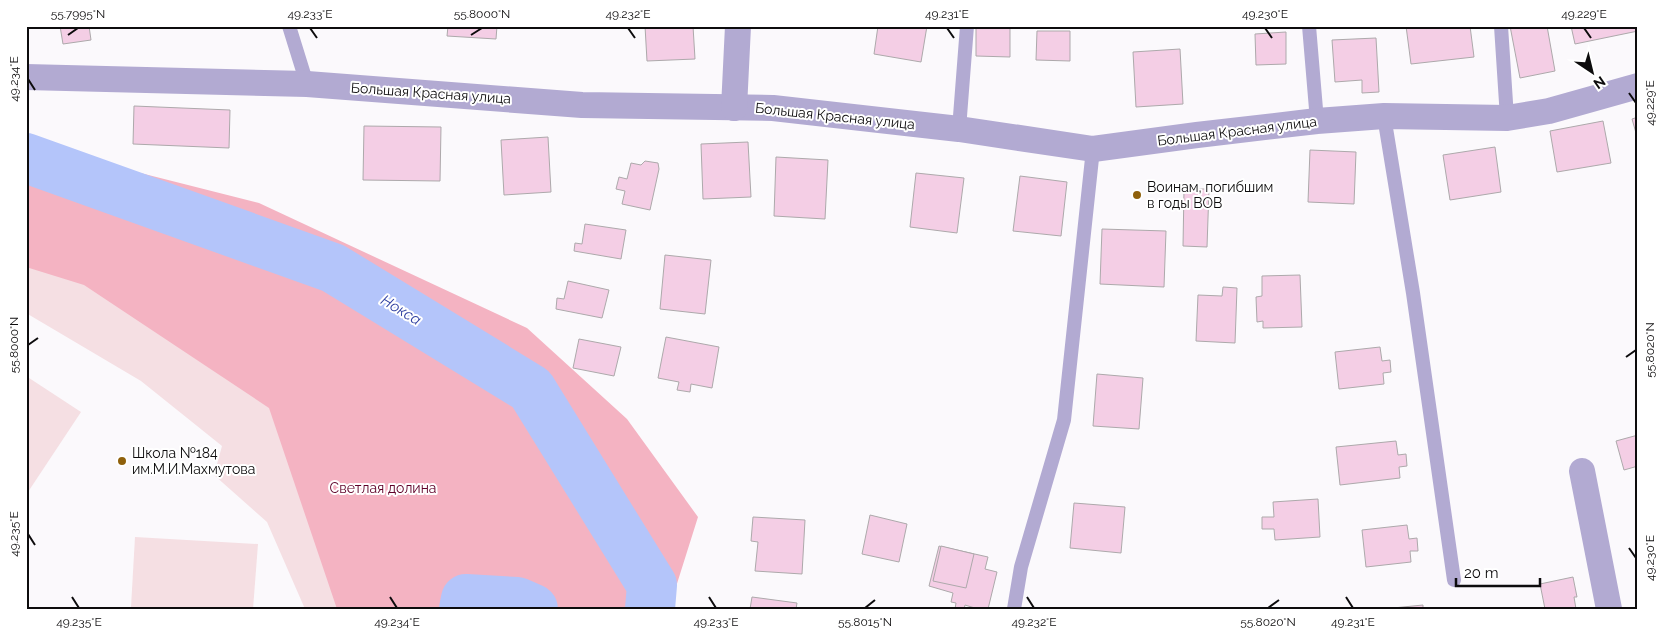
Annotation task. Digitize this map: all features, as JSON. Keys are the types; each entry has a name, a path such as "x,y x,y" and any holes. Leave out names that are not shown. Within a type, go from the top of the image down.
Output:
{"street":[{"path":"734,108 738,26"},
{"name":"Большая Красная улица","path":"26,77 307,84 582,105 773,108 959,129 1093,149 1317,121 1384,116 1507,118 1549,111 1638,86"},
{"path":"1582,471 1608,609"}],"lane":[{"path":"289,26 307,84"},
{"path":"959,129 967,26"},
{"path":"1309,26 1317,121"},
{"path":"1501,26 1507,118"},
{"path":"1384,116 1414,302 1454,580"},
{"path":"1014,609 1021,567 1064,420 1093,149"}],"shaded area":[{"path":"26,169 504,609 305,609 267,522 214,475 222,446 141,381 26,313"},
{"path":"26,376 81,412 26,495"},
{"path":"135,537 258,544 253,609 131,607"}],"green space":[{"name":"Светлая долина","path":"26,144 259,203 527,328 627,419 698,517 669,609 337,609 269,408 84,285 26,267"}],"building":[{"path":"60,26 89,26 91,40 63,44"},
{"path":"448,26 497,26 496,39 447,36"},
{"path":"645,26 693,26 695,59 647,61"},
{"path":"878,26 927,26 921,62 874,54"},
{"path":"976,26 1010,26 1010,57 976,56"},
{"path":"1406,26 1470,26 1474,57 1411,64"},
{"path":"1510,26 1547,26 1555,71 1520,78"},
{"path":"1571,26 1638,26 1638,31 1575,44"},
{"path":"1037,31 1070,31 1070,61 1036,60"},
{"path":"1286,32 1286,64 1256,65 1255,34"},
{"path":"1376,38 1379,92 1362,93 1362,80 1335,82 1332,40"},
{"path":"1180,49 1183,104 1136,107 1133,52"},
{"path":"134,106 230,110 229,148 133,144"},
{"path":"1638,117 1638,140 1632,119"},
{"path":"1603,121 1611,163 1557,172 1550,131"},
{"path":"364,126 441,127 440,181 363,180"},
{"path":"548,137 551,192 504,195 501,140"},
{"path":"748,142 751,197 703,199 701,144"},
{"path":"1495,147 1501,192 1450,200 1443,155"},
{"path":"1310,150 1356,152 1354,204 1308,202"},
{"path":"776,157 828,160 825,219 774,216"},
{"path":"645,161 658,163 659,169 650,210 622,204 625,191 616,189 619,177 627,179 631,163 641,165"},
{"path":"916,173 964,178 957,233 910,227"},
{"path":"1020,176 1067,182 1061,236 1013,231"},
{"path":"1184,189 1209,189 1207,247 1183,246"},
{"path":"585,224 626,230 621,259 574,251 575,243 582,244"},
{"path":"1102,229 1166,231 1164,287 1100,284"},
{"path":"665,255 711,260 705,314 660,309"},
{"path":"1300,275 1302,327 1263,328 1263,321 1257,322 1256,297 1262,296 1262,276"},
{"path":"568,281 609,290 602,318 556,309 557,298 564,299"},
{"path":"1223,287 1237,288 1235,343 1196,341 1198,295 1222,296"},
{"path":"666,337 719,347 712,388 691,384 690,392 677,390 679,382 658,378"},
{"path":"579,339 621,347 614,376 573,368"},
{"path":"1380,347 1382,361 1390,360 1391,372 1383,373 1384,384 1339,389 1335,352"},
{"path":"1097,374 1143,378 1139,429 1093,426"},
{"path":"1638,435 1638,466 1624,470 1616,441"},
{"path":"1396,441 1398,455 1406,454 1407,466 1399,467 1400,478 1340,485 1336,447"},
{"path":"1318,499 1320,537 1275,540 1274,529 1262,529 1262,517 1274,517 1273,502"},
{"path":"1074,503 1125,507 1121,553 1070,548"},
{"path":"870,515 907,524 899,562 862,554"},
{"path":"753,517 805,520 802,574 755,571 758,542 751,541"},
{"path":"1407,525 1409,539 1417,538 1418,551 1410,551 1411,562 1366,567 1362,530"},
{"path":"939,546 988,557 985,569 997,572 988,609 978,609 965,605 964,609 955,609 956,603 951,602 953,593 929,586"},
{"path":"941,546 974,554 966,588 933,581"},
{"path":"1573,577 1577,597 1574,597 1576,609 1545,609 1540,584"},
{"path":"752,597 797,603 796,609 750,609"},
{"path":"1423,605 1423,609 1383,609"}],"waterway":[{"name":"Нокса","path":"26,158 333,268 531,389 652,585 650,609"},
{"name":"Нокса","path":"464,609 466,599 517,602 533,609"}],"place":[{"name":"Воинам, погибшим в годы ВОВ","path":"1137,195"},
{"name":"Школа №184 им.М.И.Махмутова","path":"122,461"}]}
